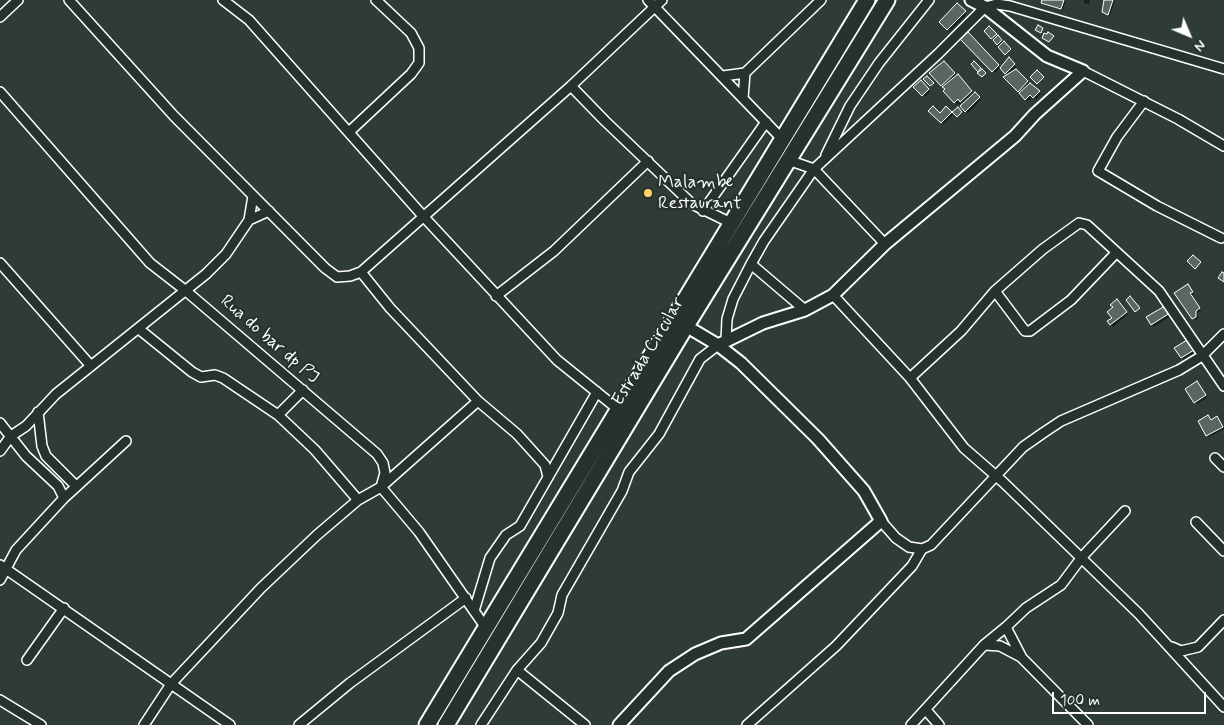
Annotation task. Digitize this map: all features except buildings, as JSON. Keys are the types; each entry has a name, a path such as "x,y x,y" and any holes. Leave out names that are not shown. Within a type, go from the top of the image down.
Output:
{"main road":[{"name":"Estrada Circular","path":"427,725 731,223 784,140 867,0"},
{"name":"Estrada Circular","path":"446,725 686,326 887,0"}],"street":[{"path":"0,17 18,0"},
{"path":"69,0 174,116 325,268 337,277 350,276 360,272 571,86 652,3 662,0"},
{"path":"224,0 249,20 423,216 557,360 618,410"},
{"path":"349,132 411,74 419,63 419,48 411,33 376,0"},
{"path":"723,76 745,73 821,0"},
{"path":"824,158 850,106 879,63 929,0"},
{"path":"971,0 984,7 1047,56 1083,70 1144,101 1224,146"},
{"path":"652,3 784,140"},
{"path":"722,343 733,299 750,264 814,169 926,66 984,7 997,4 1010,6 1224,70"},
{"path":"481,725 516,670 541,643 558,613 562,595 622,491 629,472 659,434 700,359 722,343 763,323 805,310 833,295 884,244 1015,136 1035,114 1083,70"},
{"path":"743,98 745,73"},
{"path":"571,86 692,204 731,223"},
{"name":"Rua do bar dp PJ","path":"0,92 150,263 186,291 377,454 385,474 381,487"},
{"path":"1144,101 1117,137 1098,171 1157,206 1221,238"},
{"path":"703,210 766,122"},
{"path":"788,160 814,169 884,244"},
{"path":"496,296 554,251 593,217 648,161"},
{"path":"0,451 11,436 26,426 56,394 186,291 226,254 249,220 253,196"},
{"path":"249,220 269,211"},
{"path":"910,378 961,331 995,291 1042,250 1079,224 1087,225 1158,291 1224,386"},
{"path":"995,291 1025,330 1030,330 1071,300 1116,253"},
{"path":"0,263 90,366"},
{"path":"750,264 805,310"},
{"path":"360,272 390,308 478,402 517,434 545,464 548,476"},
{"path":"833,295 910,378 964,448 1082,558 1168,645 1224,707"},
{"path":"686,326 722,343 818,439 864,491 882,521 896,538 909,546 922,549"},
{"path":"139,329 192,372 201,377 215,375 223,378 278,416 315,450 358,500"},
{"path":"747,725 836,646 912,566 922,549 941,536 1023,447 1061,421 1180,370 1202,356 1224,334"},
{"path":"278,416 303,390"},
{"path":"474,611 494,552 506,535 520,526 597,392"},
{"path":"144,725 171,684 261,588 358,500 381,487 478,402"},
{"path":"38,412 42,446 46,456 76,486"},
{"path":"0,423 26,456 58,486 64,498"},
{"path":"0,580 3,567 16,550 76,486 126,441"},
{"path":"1215,458 1224,467"},
{"path":"545,464 557,462"},
{"path":"381,487 420,532 486,628"},
{"path":"911,725 984,645 1026,608 1061,585 1082,558 1126,512"},
{"path":"619,725 669,671 695,654 721,643 746,639 882,521"},
{"path":"1196,522 1224,551"},
{"path":"3,567 230,725"},
{"path":"299,725 350,683 466,598"},
{"path":"27,660 64,608"},
{"path":"1168,645 1181,651 1198,647 1224,620"},
{"path":"1006,627 1022,658"},
{"path":"984,645 1000,646 1022,658 1088,725"},
{"path":"516,670 585,725"},
{"path":"0,700 41,725"},
{"path":"926,710 939,725"}],"place":[{"name":"Malambe Restaurant","path":"648,193"}]}
